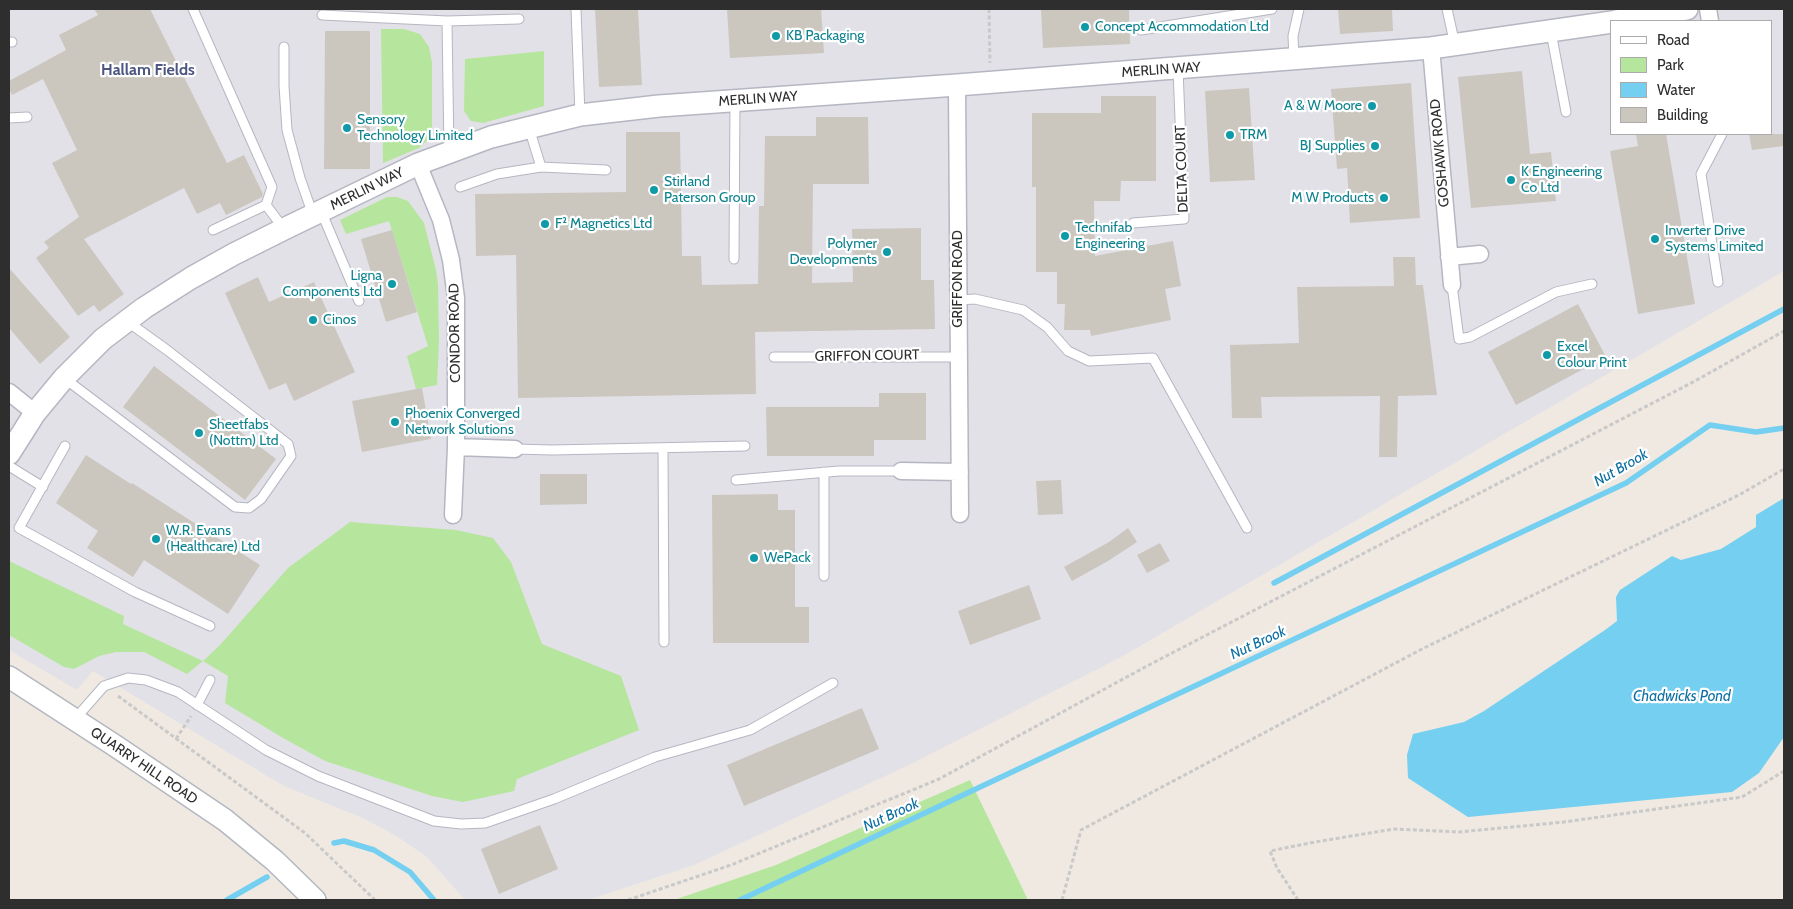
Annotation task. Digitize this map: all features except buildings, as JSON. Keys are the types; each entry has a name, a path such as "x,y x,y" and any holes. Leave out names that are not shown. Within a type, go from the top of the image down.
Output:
{"street":[{"name":"MERLIN WAY","path":"1611,20 1687,9"},
{"name":"MERLIN WAY","path":"9,454 35,413 64,378 103,339 126,320 191,278 234,254 418,164 491,137 580,115 659,106 1294,60 1431,48 1551,32 1610,20"},
{"name":"GOSHAWK ROAD","path":"1431,48 1452,285"},
{"name":"GRIFFON ROAD","path":"957,85 960,514"},
{"name":"CONDOR ROAD","path":"418,164 441,220 451,260 456,298 456,447 453,515"},
{"path":"1449,258 1480,254"},
{"path":"9,392 35,413"},
{"path":"456,447 515,449"},
{"path":"901,471 960,472"},
{"name":"QUARRY HILL ROAD","path":"9,677 225,820 275,861 315,900"}],"lane":[{"path":"193,9 272,187 266,205 213,230"},
{"path":"576,9 580,115"},
{"path":"1141,30 1272,9"},
{"path":"1294,60 1293,36 1298,9"},
{"path":"1446,9 1455,45"},
{"path":"322,15 447,21 519,19"},
{"path":"447,21 449,153"},
{"path":"1551,32 1566,112"},
{"path":"284,47 287,130 300,178 358,300"},
{"name":"DELTA COURT","path":"1134,223 1184,219 1178,68"},
{"path":"734,259 735,100"},
{"path":"9,118 27,117"},
{"path":"529,128 541,167"},
{"path":"1718,282 1701,174 1721,135"},
{"path":"460,187 497,174 541,167 606,170"},
{"path":"266,205 284,229"},
{"path":"1452,285 1459,339 1470,337 1556,292 1592,284"},
{"path":"959,300 974,299 1023,310 1047,327 1068,351 1089,360 1153,358 1247,528"},
{"path":"64,378 235,507 249,508 261,499 291,456 288,444 126,320"},
{"name":"GRIFFON COURT","path":"774,357 959,357"},
{"path":"65,446 20,528 135,592 210,626"},
{"path":"515,449 746,446"},
{"path":"663,448 664,642"},
{"path":"9,466 43,486"},
{"path":"736,480 824,472 901,471"},
{"path":"824,472 824,576"},
{"path":"75,720 104,686 128,678 146,680 178,692 266,750 318,776 434,821 461,824 485,823 554,799 655,757 750,730 833,683"},
{"path":"197,705 210,680"}],"path":[{"path":"989,9 991,82"},
{"path":"628,900 731,865 938,779 1147,666 1686,386 1784,331"},
{"path":"1062,900 1081,830 1422,648 1739,495 1784,469"},
{"path":"104,686 305,833 376,900"},
{"path":"176,739 197,705"},
{"path":"1298,900 1277,868 1270,851 1394,829 1469,832 1564,822 1742,797 1784,771"}],"shaded area":[{"path":"9,9 1784,9 1784,271 1123,656 909,765 694,865 588,900 465,900 427,857 398,837 365,819 284,786 93,671 77,690 9,650"}],"green space":[{"path":"381,29 404,29 420,34 429,47 432,63 432,128 430,138 419,148 383,163"},
{"path":"544,51 544,106 483,123 471,121 464,111 465,59"},
{"path":"387,197 397,197 408,201 424,223 438,284 439,341 437,385 416,389 407,356 428,346 389,221 346,234 340,220"},
{"path":"350,522 456,530 493,538 511,562 542,644 621,676 639,730 517,779 514,791 463,802 432,796 325,761 225,703 228,676 203,661 220,645 288,568"},
{"path":"9,561 124,616 123,624 203,661 187,674 144,652 116,652 99,656 74,669 64,667 9,635"},
{"path":"970,780 1028,900 674,900 776,865"}],"water":[{"name":"Chadwicks Pond","path":"1784,498 1784,737 1759,773 1732,792 1468,817 1408,778 1407,755 1413,734 1464,722 1484,711 1617,621 1616,597 1620,590 1672,556 1681,560 1721,549 1756,527 1756,515"}],"waterway":[{"path":"1274,583 1784,309"},
{"name":"Nut Brook","path":"740,900 1626,483 1710,425 1756,432 1784,428"},
{"name":"Nut Brook","path":"334,843 344,841 374,850 410,872 434,900"},
{"name":"Nut Brook","path":"227,900 267,877"}],"place":[{"name":"Concept Accommodation Ltd","path":"1085,27"},
{"name":"KB Packaging","path":"776,36"},
{"name":"A & W Moore","path":"1372,106"},
{"name":"Sensory Technology Limited","path":"347,128"},
{"name":"TRM","path":"1230,135"},
{"name":"BJ Supplies","path":"1375,146"},
{"name":"K Engineering Co Ltd","path":"1511,180"},
{"name":"Stirland Paterson Group","path":"654,190"},
{"name":"M W Products","path":"1384,198"},
{"name":"F² Magnetics Ltd","path":"545,224"},
{"name":"Technifab Engineering","path":"1065,236"},
{"name":"Inverter Drive Systems Limited","path":"1655,239"},
{"name":"Polymer Developments","path":"887,252"},
{"name":"Ligna Components Ltd","path":"392,284"},
{"name":"Cinos","path":"313,320"},
{"name":"Excel Colour Print","path":"1547,355"},
{"name":"Phoenix Converged Network Solutions","path":"395,422"},
{"name":"Sheetfabs (Nottm) Ltd","path":"199,433"},
{"name":"W.R. Evans (Healthcare) Ltd","path":"156,539"},
{"name":"WePack","path":"754,558"}],"district":[{"name":"Hallam Fields","path":"148,70"}]}
